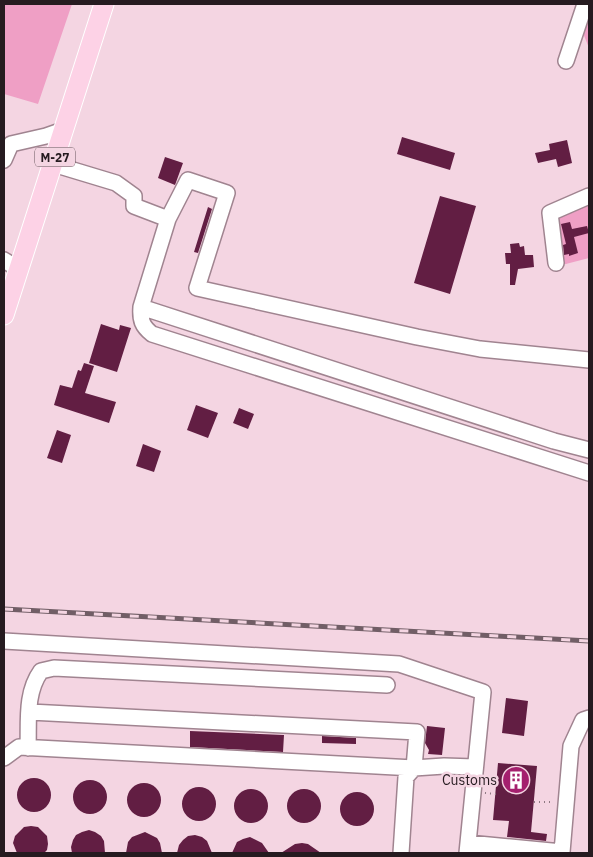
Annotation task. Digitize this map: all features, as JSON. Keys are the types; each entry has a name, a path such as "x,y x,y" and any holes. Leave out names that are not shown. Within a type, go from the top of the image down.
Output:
{"main road":[{"name":"М-27","path":"4,311 11,264 53,164 104,4"}],"street":[{"path":"566,60 585,4"},
{"path":"4,160 11,144 63,130"},
{"path":"53,164 116,183 134,196 134,206 168,219"},
{"path":"589,360 480,349 417,337 197,288 228,193 188,180 168,219 141,307 140,318 144,328 152,334 589,472"},
{"path":"556,263 550,213 589,196"},
{"path":"141,307 554,441 589,450"},
{"path":"4,641 398,664 482,692 467,848 562,852 571,746 583,720 589,718"},
{"path":"28,748 30,694 34,680 41,671 54,668 387,685"},
{"path":"30,712 417,732 414,768 406,777 401,853"},
{"path":"4,758 19,747 414,768 444,766 475,767"}],"path":[{"path":"534,802 567,803"}],"shaded area":[{"path":"4,4 72,4 38,104 4,94"},
{"path":"589,17 589,48 581,28 586,18"},
{"path":"589,205 589,258 562,265 555,219"}],"building":[{"path":"402,137 455,153 450,170 397,154"},
{"path":"567,140 572,163 558,167 556,159 538,163 535,153 550,150 549,144"},
{"path":"165,157 183,163 175,185 158,178"},
{"path":"440,196 476,206 450,294 414,283"},
{"path":"208,207 212,209 198,253 194,252"},
{"path":"570,222 572,229 587,226 589,233 574,237 578,253 569,256 569,254 564,255 563,245 566,244 561,224"},
{"path":"519,243 520,247 524,246 525,255 533,255 534,267 518,269 515,285 510,285 510,264 506,264 505,253 511,253 510,244"},
{"path":"101,324 119,330 120,325 131,328 117,372 89,363"},
{"path":"84,363 94,366 85,393 116,402 109,423 54,405 60,385 72,388 78,370 81,371"},
{"path":"196,405 218,413 208,438 187,430"},
{"path":"239,408 254,414 248,429 233,423"},
{"path":"57,430 71,435 62,463 47,458"},
{"path":"143,444 161,451 154,472 136,466"},
{"path":"506,698 528,701 524,736 502,733"},
{"path":"427,726 445,728 442,755 428,754 429,750 425,743"},
{"path":"190,731 284,735 283,752 190,747"},
{"path":"322,736 356,738 356,744 322,743"},
{"name":"Customs","path":"498,763 537,766 531,832 547,834 546,841 507,837 509,821 493,820"},
{"path":"34,778 41,779 46,783 50,788 50,802 46,807 41,811 34,812 27,811 22,807 18,802 17,795 18,788 22,783 27,779"},
{"path":"90,780 97,781 102,785 106,790 106,804 102,809 97,813 90,814 83,813 78,809 74,804 73,797 74,790 78,785 83,781"},
{"path":"144,783 151,784 156,788 160,793 160,807 156,812 151,816 144,817 137,816 132,812 128,807 127,800 128,793 132,788 137,784"},
{"path":"199,787 206,788 211,792 215,797 215,811 211,816 206,820 199,821 192,820 187,816 183,811 182,804 183,797 187,792 192,788"},
{"path":"251,789 258,790 263,794 267,799 267,813 263,818 258,822 251,823 244,822 239,818 235,813 234,806 235,799 239,794 244,790"},
{"path":"304,789 311,790 316,794 320,799 320,813 316,818 311,822 304,823 297,822 292,818 288,813 287,806 288,799 292,794 297,790"},
{"path":"357,792 364,793 369,797 373,802 373,816 369,821 364,825 357,826 350,825 345,821 341,816 340,809 341,802 345,797 350,793"},
{"path":"24,827 38,827 47,836 47,850 44,853 17,853 13,843 15,836"},
{"path":"89,830 101,836 104,841 105,853 72,853 71,847 76,835"},
{"path":"145,832 157,838 162,853 126,853 128,842 132,837"},
{"path":"195,835 207,841 212,853 177,853 179,845 183,840 188,836"},
{"path":"250,837 262,843 269,853 232,853 237,842"},
{"path":"295,844 308,844 321,853 281,853"}],"railway":[{"path":"4,609 589,641"}],"place":[{"name":"Customs","path":"516,780"}]}
